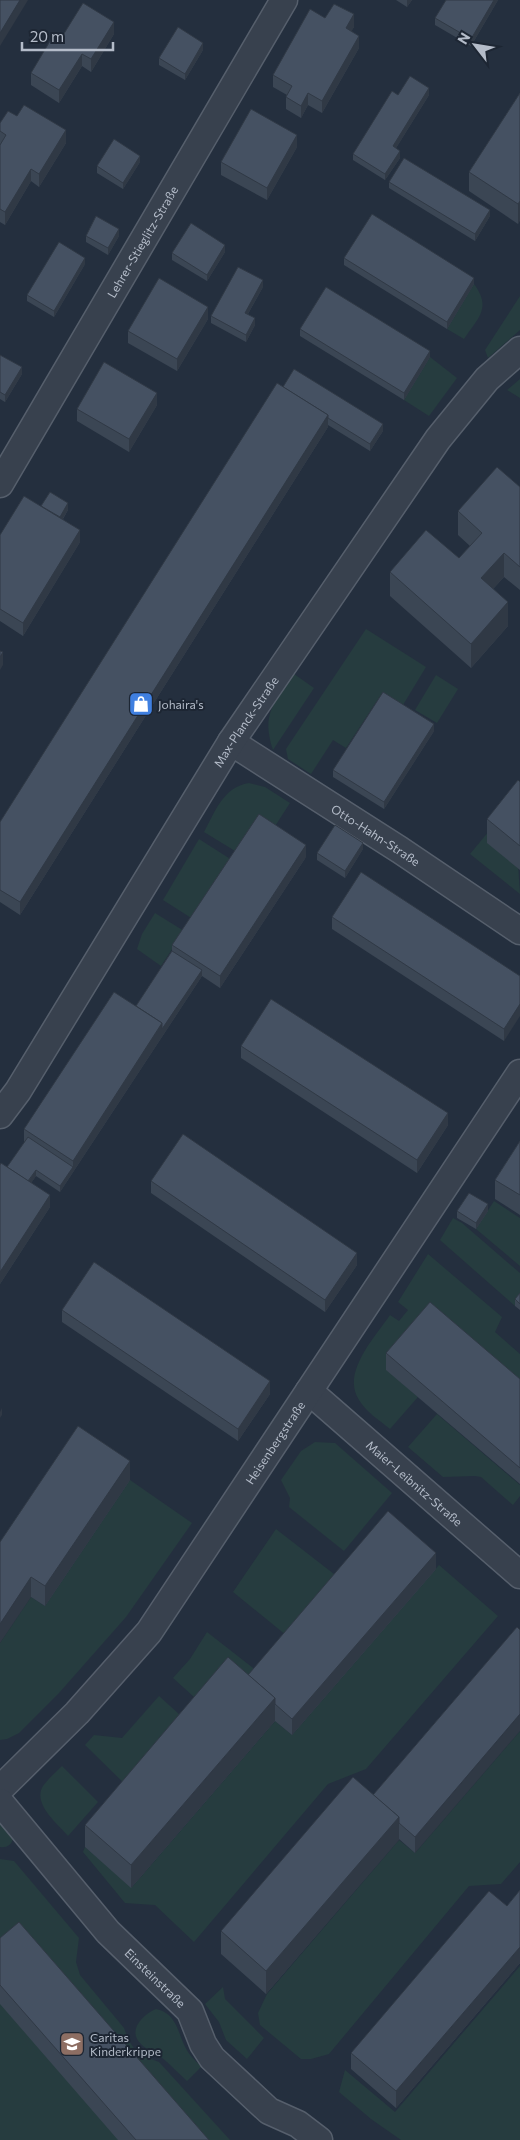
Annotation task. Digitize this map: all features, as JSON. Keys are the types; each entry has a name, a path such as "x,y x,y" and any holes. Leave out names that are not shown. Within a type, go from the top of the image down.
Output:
{"street":[{"name":"Lehrer-Stieglitz-Straße","path":"0,484 284,0"},
{"name":"Max-Planck-Straße","path":"0,1115 18,1091 230,742 438,439 487,379 520,350"},
{"name":"Otto-Hahn-Straße","path":"230,742 400,850 520,931"},
{"name":"Heisenbergstraße","path":"0,1788 77,1713 149,1632 520,1073"},
{"name":"Maier-Leibnitz-Straße","path":"309,1391 520,1574"},
{"name":"Einsteinstraße","path":"0,1802 108,1932 190,2011 203,2044 212,2058 269,2111 298,2124 319,2140"}],"green space":[{"path":"474,284 482,300 481,313 464,339 447,329"},
{"path":"520,296 520,330 488,358 485,350"},
{"path":"430,357 457,378 429,416 404,400"},
{"path":"520,379 520,398 507,390"},
{"path":"366,629 426,667 403,705 382,693 346,748 333,740 311,774 288,759 286,749"},
{"path":"294,674 314,688 273,750 268,727 269,718 275,701"},
{"path":"436,675 458,689 437,723 415,710"},
{"path":"249,783 265,787 290,803 270,834 240,854 204,832 226,795 240,785"},
{"path":"514,801 520,894 470,854"},
{"path":"199,839 235,862 196,921 163,900"},
{"path":"155,913 184,931 161,966 137,949 142,934"},
{"path":"494,1201 520,1218 520,1266 476,1229"},
{"path":"453,1218 462,1223 520,1273 520,1300 515,1306 440,1240"},
{"path":"428,1254 502,1317 495,1332 520,1354 520,1396 387,1369 418,1397 390,1429 373,1416 359,1400 354,1378 362,1356 390,1315 399,1321 408,1310 398,1302"},
{"path":"437,1414 520,1485 520,1496 513,1505 481,1477 443,1477 408,1447"},
{"path":"315,1442 335,1443 392,1493 344,1551 289,1507 290,1498 281,1480 301,1451"},
{"path":"130,1480 192,1523 126,1617 59,1693 19,1733 0,1740 0,1643 31,1597 45,1606"},
{"path":"276,1529 343,1581 292,1640 233,1592"},
{"path":"439,1565 498,1616 366,1769 328,1784 194,1942 155,1905 125,1903 83,1852 85,1847 132,1887 275,1721 292,1735"},
{"path":"207,1632 262,1675 205,1707 173,1678 190,1659"},
{"path":"159,1696 190,1724 132,1791 85,1745 94,1735 122,1738"},
{"path":"520,1731 520,1862 501,1884 469,1886 329,2054 311,2059 301,2059 260,2025 258,2013 267,1994 399,1840 415,1853"},
{"path":"62,1766 98,1802 68,1836 43,1807 41,1800 43,1786"},
{"path":"0,1819 13,1839 5,1847 0,1847"},
{"path":"0,1859 14,1861 79,1938 76,1962 80,1975 124,2028 129,2041 138,2054 159,2062 230,2140 0,2140"},
{"path":"520,1966 520,2140 401,2140 371,2119 339,2092 345,2070 395,2112"},
{"path":"223,1987 225,1999 264,2038 247,2059 226,2040 219,2022 205,2004"},
{"path":"156,2009 169,2015 173,2020 188,2052 201,2067 187,2081 159,2055 145,2048 137,2039 136,2029 141,2019"}],"building":[{"path":"0,0 20,0 0,33"},
{"path":"446,0 494,0 471,39 435,18"},
{"path":"83,3 114,22 91,59 82,54 59,90 31,73 53,36 60,40"},
{"path":"334,4 354,14 346,28 359,36 322,101 308,93 301,106 286,97 292,86 273,75 310,9 325,18"},
{"path":"178,27 203,43 185,74 159,58"},
{"path":"410,76 429,88 393,146 400,151 385,174 353,154 392,91 398,95"},
{"path":"520,93 520,201 518,204 469,172"},
{"path":"24,105 66,130 39,174 31,169 5,212 0,209 0,145 6,135 0,131 0,123 8,111 17,116"},
{"path":"251,109 297,135 267,188 221,162"},
{"path":"114,139 140,156 123,183 97,166"},
{"path":"404,158 490,210 475,234 389,182"},
{"path":"372,214 474,278 447,322 344,258"},
{"path":"96,216 119,229 108,248 86,236"},
{"path":"191,223 225,245 207,275 172,253"},
{"path":"59,242 85,258 54,311 27,295"},
{"path":"238,267 263,280 245,313 255,318 246,335 211,316"},
{"path":"159,278 208,307 177,359 128,331"},
{"path":"326,287 430,351 404,393 300,329"},
{"path":"0,355 22,367 5,395 0,392"},
{"path":"104,362 157,393 129,439 77,409"},
{"path":"294,369 383,424 370,444 283,387"},
{"path":"277,383 328,415 20,902 0,890 0,822"},
{"path":"497,467 520,487 520,567 504,553 481,578 508,602 471,644 390,572 426,530 459,558 482,533 458,511"},
{"path":"50,492 68,503 60,517 41,506"},
{"path":"24,496 80,530 23,623 0,609 0,535"},
{"path":"383,692 434,724 384,802 333,770"},
{"path":"518,780 520,782 520,846 487,819"},
{"path":"259,814 306,845 220,976 172,945"},
{"path":"335,825 363,843 345,871 317,853"},
{"path":"361,872 520,976 520,1004 504,1029 332,917"},
{"path":"172,951 202,970 162,1029 162,1023 136,1006"},
{"path":"114,992 162,1023 73,1161 24,1129"},
{"path":"271,999 448,1113 417,1160 241,1046"},
{"path":"183,1134 357,1253 325,1300 151,1181"},
{"path":"28,1137 73,1167 60,1186 36,1170 28,1181 7,1167"},
{"path":"520,1141 520,1195 495,1180"},
{"path":"1,1163 50,1195 0,1272 0,1165"},
{"path":"469,1193 488,1204 476,1223 457,1211"},
{"path":"94,1262 270,1381 238,1429 62,1310"},
{"path":"520,1293 520,1304 515,1299"},
{"path":"430,1302 520,1379 520,1468 386,1353"},
{"path":"78,1426 130,1461 45,1586 31,1577 0,1624 0,1542"},
{"path":"388,1511 436,1553 292,1719 275,1704 275,1698 248,1675"},
{"path":"517,1627 520,1630 520,1714 415,1837 399,1823 399,1817 373,1795"},
{"path":"228,1657 275,1698 131,1865 85,1825"},
{"path":"353,1777 399,1817 266,1971 221,1931"},
{"path":"520,1890 520,1947 396,2091 351,2053 489,1891 507,1906"},
{"name":"Caritas Kinderkrippe","path":"19,1922 209,2140 136,2140 0,1985 0,1938"}],"place":[{"name":"Johaira's","path":"141,704"},
{"name":"Caritas Kinderkrippe","path":"72,2044"}]}
